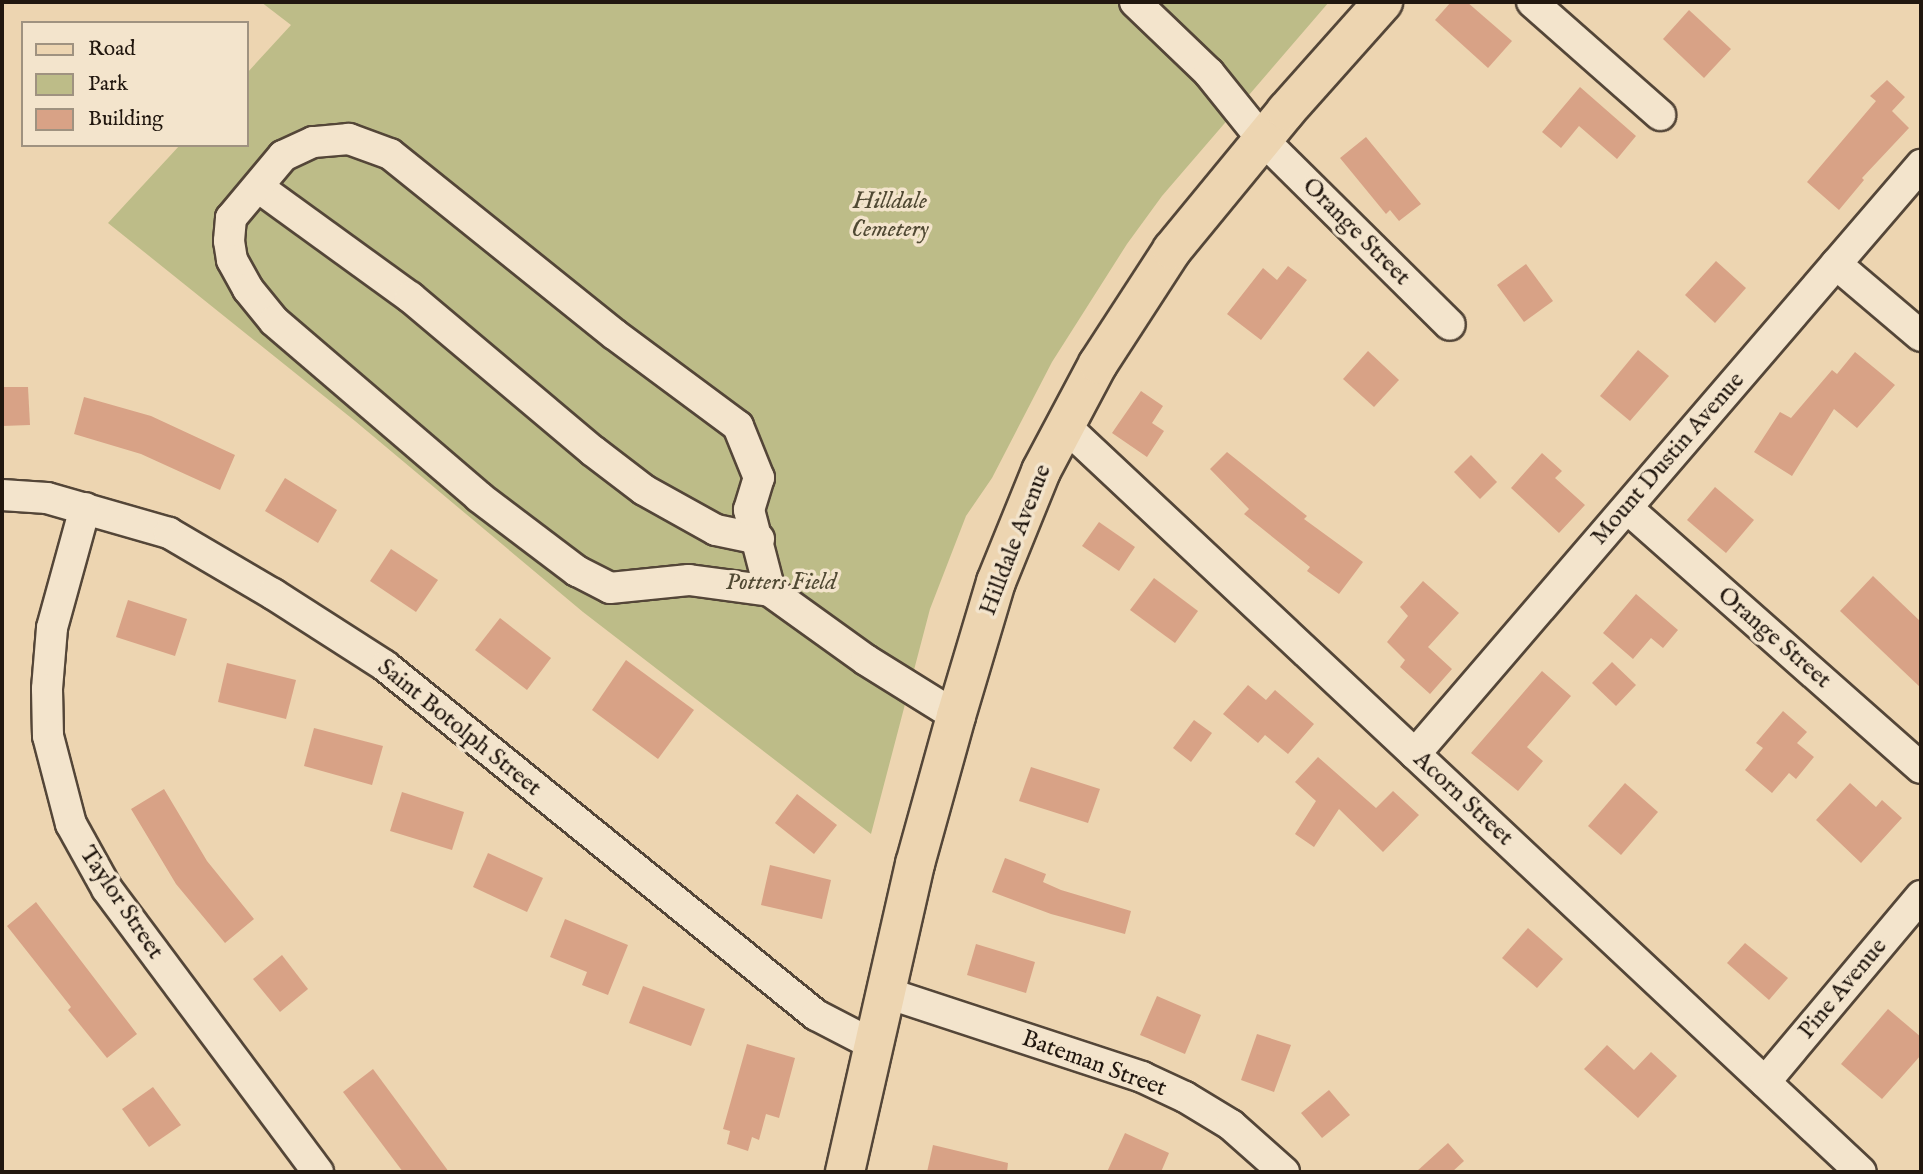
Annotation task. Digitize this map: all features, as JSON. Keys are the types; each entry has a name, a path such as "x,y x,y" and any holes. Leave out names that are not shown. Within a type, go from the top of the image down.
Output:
{"main road":[{"name":"Hilldale Avenue","path":"845,1172 884,992 956,716 1017,526 1064,425 1130,310 1172,250 1262,139 1382,2"}],"street":[{"name":"Orange Street","path":"1135,2 1209,73 1262,139 1450,325"},
{"path":"1532,2 1660,115"},
{"path":"770,591 759,539 749,510 759,478 738,426 614,334 390,154 349,139 313,142 283,156 231,218 232,260 248,289 275,321 479,497 577,571 610,588 689,580 770,591 866,660 956,716"},
{"name":"Mount Dustin Avenue","path":"1415,754 1921,165"},
{"path":"258,187 410,297 593,451 644,490 716,530 759,539"},
{"path":"1836,264 1921,336"},
{"name":"Acorn Street","path":"1064,425 1861,1172"},
{"name":"Saint Botolph Street","path":"2,495 47,498 169,533 274,594 385,666 817,1015 873,1044"},
{"name":"Taylor Street","path":"85,508 51,628 47,688 48,736 71,824 107,889 318,1172"},
{"name":"Orange Street","path":"1627,508 1921,768"},
{"name":"Pine Avenue","path":"1765,1082 1921,896"},
{"name":"Bateman Street","path":"884,992 1142,1077 1185,1097 1231,1125 1284,1172"}],"green space":[{"path":"261,2 1329,2 1162,196 1127,244 1052,362 992,478 966,516 930,609 871,834 583,612 355,421 108,223 178,147 248,147 248,72 291,25"}],"building":[{"path":"1451,2 1467,2 1512,41 1488,68 1435,20"},
{"path":"1689,10 1731,49 1704,78 1663,39"},
{"path":"1887,80 1905,97 1892,111 1909,128 1862,178 1864,180 1839,210 1807,182 1876,101 1870,96"},
{"path":"1580,87 1636,136 1617,159 1579,126 1561,148 1542,132"},
{"path":"1366,137 1421,204 1399,221 1390,210 1386,214 1340,158"},
{"path":"1716,261 1746,288 1715,323 1685,295"},
{"path":"1526,264 1553,301 1524,322 1497,285"},
{"path":"1288,266 1307,280 1261,340 1227,314 1263,268 1277,280"},
{"path":"1638,350 1669,376 1630,421 1600,396"},
{"path":"1368,351 1399,380 1374,407 1343,379"},
{"path":"1855,352 1895,385 1857,428 1834,409 1792,476 1754,452 1780,412 1791,418 1832,370 1837,374"},
{"path":"2,387 28,387 30,425 2,426"},
{"path":"1141,391 1163,406 1152,423 1164,431 1147,457 1112,433"},
{"path":"84,397 151,416 235,455 220,490 141,454 74,434"},
{"path":"1227,452 1307,516 1304,519 1363,562 1339,594 1307,571 1310,567 1244,514 1249,509 1210,469"},
{"path":"1542,453 1562,471 1555,478 1585,505 1559,533 1511,488"},
{"path":"1471,455 1497,482 1480,499 1454,472"},
{"path":"285,478 337,510 318,543 265,511"},
{"path":"1715,487 1754,520 1726,553 1687,520"},
{"path":"1099,522 1135,547 1119,571 1082,546"},
{"path":"391,549 438,580 416,612 370,581"},
{"path":"1873,576 1921,622 1921,688 1840,611"},
{"path":"1154,578 1198,611 1175,643 1130,610"},
{"path":"1423,581 1459,613 1428,647 1452,669 1430,694 1400,667 1405,660 1387,642 1408,616 1400,607"},
{"path":"1636,594 1678,630 1663,648 1651,638 1633,659 1603,633"},
{"path":"128,600 187,619 175,656 116,637"},
{"path":"500,618 551,658 527,690 475,650"},
{"path":"626,660 694,710 658,759 592,710"},
{"path":"1612,662 1636,685 1616,706 1592,683"},
{"path":"227,663 296,680 286,719 218,702"},
{"path":"1542,671 1571,696 1527,747 1543,761 1518,791 1471,753"},
{"path":"1248,685 1266,700 1275,690 1314,724 1288,754 1265,735 1258,743 1223,714"},
{"path":"1783,711 1807,732 1797,743 1814,757 1796,779 1789,773 1772,793 1745,770 1763,748 1756,743"},
{"path":"1194,720 1212,733 1191,762 1173,748"},
{"path":"314,728 383,746 372,785 304,766"},
{"path":"1318,757 1376,808 1393,791 1419,815 1383,852 1339,809 1314,847 1295,834 1316,801 1295,782"},
{"path":"1031,767 1100,789 1088,823 1019,801"},
{"path":"1625,783 1658,812 1621,855 1588,826"},
{"path":"1850,783 1876,807 1882,800 1902,818 1861,863 1816,820"},
{"path":"164,789 207,861 254,919 225,943 176,884 131,809"},
{"path":"402,792 464,812 452,850 390,831"},
{"path":"797,794 837,825 814,854 775,823"},
{"path":"488,853 543,878 527,912 473,887"},
{"path":"1005,858 1046,874 1043,882 1061,890 1131,911 1125,934 1051,914 992,892"},
{"path":"770,865 831,880 822,919 761,905"},
{"path":"36,902 137,1034 107,1058 68,1010 71,1007 7,926"},
{"path":"565,919 628,945 608,995 582,985 587,972 550,957"},
{"path":"1528,928 1563,959 1537,988 1502,958"},
{"path":"1745,943 1788,978 1769,1000 1727,963"},
{"path":"976,944 1035,962 1026,993 967,975"},
{"path":"282,955 308,989 280,1012 253,979"},
{"path":"643,986 705,1009 691,1046 629,1023"},
{"path":"1157,996 1201,1015 1185,1054 1140,1035"},
{"path":"1888,1009 1921,1037 1921,1055 1882,1099 1841,1064"},
{"path":"1257,1034 1291,1045 1274,1092 1241,1080"},
{"path":"747,1044 795,1058 779,1118 766,1114 759,1140 752,1137 748,1151 727,1144 730,1131 723,1129"},
{"path":"1607,1045 1634,1070 1651,1052 1677,1076 1638,1118 1584,1069"},
{"path":"373,1069 449,1172 403,1172 343,1092"},
{"path":"153,1087 181,1125 149,1147 122,1109"},
{"path":"1329,1090 1350,1115 1322,1138 1301,1113"},
{"path":"1125,1133 1169,1153 1161,1172 1107,1172"},
{"path":"1448,1143 1464,1161 1452,1172 1416,1172"},
{"path":"933,1145 1008,1163 1007,1172 927,1172"}],"park label":[{"name":"Hilldale Cemetery","path":"890,216"},
{"name":"Potters Field","path":"781,583"}]}
